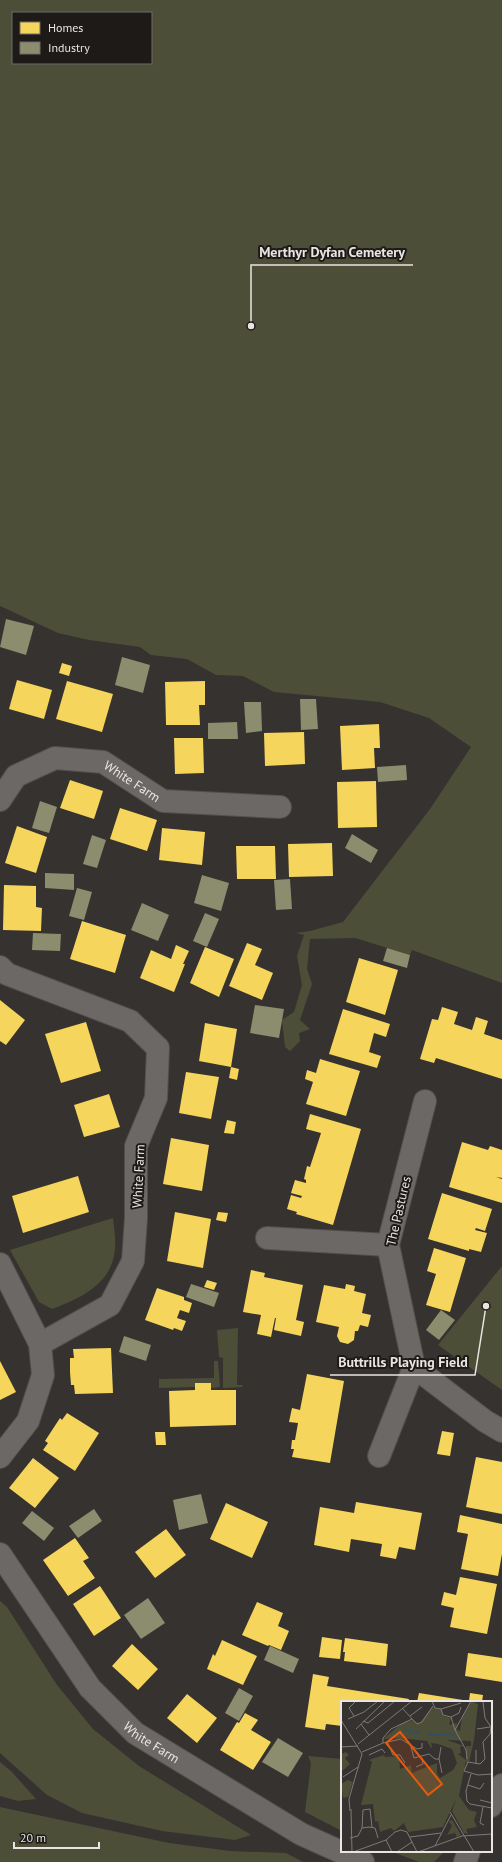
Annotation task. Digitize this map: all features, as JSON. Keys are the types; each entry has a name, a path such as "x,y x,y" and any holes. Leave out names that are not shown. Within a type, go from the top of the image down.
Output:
{"street":[{"name":"White Farm","path":"0,800 16,776 55,758 103,762 163,801 280,807"},
{"name":"White Farm","path":"0,967 7,974 130,1021 158,1048 156,1098 136,1146 136,1218 133,1261 110,1305 40,1344"},
{"name":"The Pastures","path":"414,1368 388,1245 425,1102"},
{"path":"267,1238 388,1245"},
{"path":"0,1264 40,1344 43,1375 28,1421 0,1457"},
{"path":"379,1456 414,1368 502,1431"},
{"name":"White Farm","path":"0,1554 90,1688 135,1733 301,1834 363,1862"},
{"path":"492,1804 502,1785"},
{"path":"465,1862 469,1852"}],"green space":[{"path":"0,0 502,0 502,983 412,950 410,955 355,938 310,939 307,969 312,984 300,1020 310,1029 299,1033 300,1041 290,1051 285,1047 282,1020 294,1012 302,985 297,956 304,935 296,933 310,931 343,922 430,809 471,747 429,718 380,702 274,692 243,676 216,675 187,659 151,655 140,647 89,640 58,633 0,606"},
{"path":"113,1218 115,1249 113,1261 108,1272 101,1280 93,1288 74,1300 52,1309 39,1302 10,1250"},
{"path":"502,1266 502,1390 438,1345"},
{"path":"238,1328 237,1385 242,1385 243,1387 223,1388 223,1358 219,1357 217,1330"},
{"path":"214,1361 218,1361 220,1387 211,1388 211,1383 195,1383 195,1387 159,1388 159,1379 214,1378"},
{"path":"0,1601 7,1607 57,1685 93,1729 139,1766 251,1835 235,1840 162,1831 82,1813 47,1795 0,1753"},
{"path":"308,1756 341,1759 341,1830 305,1812 311,1763"},
{"path":"0,1762 11,1771 36,1799 18,1801 0,1796"},
{"path":"0,1807 169,1843 230,1851 286,1853 303,1862 0,1862"},
{"path":"393,1852 444,1852 434,1862 419,1862"}],"building: Homes":[{"path":"62,663 72,666 69,676 59,673"},
{"path":"17,680 52,690 44,719 9,709"},
{"path":"67,681 113,694 102,732 56,719"},
{"path":"205,681 205,705 199,705 200,725 166,725 165,682"},
{"path":"379,724 380,748 374,748 375,768 342,770 340,726"},
{"path":"304,732 305,764 265,766 264,733"},
{"path":"174,738 203,738 204,773 175,774"},
{"path":"70,780 103,791 94,819 60,808"},
{"path":"376,781 377,827 338,828 337,782"},
{"path":"120,808 157,820 147,851 110,839"},
{"path":"17,826 47,837 36,873 5,863"},
{"path":"162,828 205,832 202,865 159,860"},
{"path":"332,843 333,876 289,877 288,844"},
{"path":"236,846 275,846 276,879 237,879"},
{"path":"4,885 36,886 36,907 42,908 41,931 3,930"},
{"path":"82,921 126,935 115,973 70,959"},
{"path":"247,943 262,949 255,965 273,973 262,1000 229,986"},
{"path":"176,945 189,951 174,992 140,978 151,950 171,959"},
{"path":"205,947 234,959 219,997 190,983"},
{"path":"359,958 398,970 385,1015 346,1002"},
{"path":"0,1000 25,1020 6,1045 0,1041"},
{"path":"442,1007 458,1012 454,1024 472,1030 476,1017 488,1021 484,1034 502,1040 502,1079 436,1058 434,1063 420,1059 432,1019 438,1020"},
{"path":"343,1009 390,1024 386,1037 374,1033 369,1052 381,1056 377,1068 329,1054"},
{"path":"86,1022 101,1071 61,1083 45,1034"},
{"path":"205,1023 237,1029 231,1067 199,1061"},
{"path":"320,1059 360,1071 346,1116 306,1104 313,1082 305,1079 307,1070 316,1073"},
{"path":"231,1067 239,1069 237,1080 229,1078"},
{"path":"186,1072 219,1077 211,1119 179,1113"},
{"path":"109,1094 120,1127 84,1137 74,1105"},
{"path":"310,1114 361,1129 333,1225 296,1214 297,1212 287,1209 291,1195 301,1198 302,1196 291,1193 295,1180 306,1183 306,1180 304,1179 307,1166 310,1167 321,1133 306,1129"},
{"path":"227,1120 236,1122 234,1134 224,1133"},
{"path":"171,1138 209,1145 202,1191 163,1184"},
{"path":"462,1142 488,1150 490,1146 502,1150 502,1178 496,1177 502,1179 502,1203 449,1187"},
{"path":"78,1176 89,1212 23,1233 12,1196"},
{"path":"442,1193 492,1209 485,1231 476,1228 475,1230 487,1233 481,1252 469,1249 469,1251 428,1239"},
{"path":"175,1212 211,1219 203,1268 167,1261"},
{"path":"218,1212 228,1213 226,1222 216,1220"},
{"path":"434,1248 466,1258 450,1312 426,1305 436,1274 427,1271"},
{"path":"251,1270 265,1273 264,1277 303,1285 296,1320 304,1322 301,1336 274,1330 276,1318 271,1337 257,1334 261,1315 243,1312"},
{"path":"207,1280 217,1283 214,1290 204,1287"},
{"path":"346,1284 355,1286 354,1291 366,1294 362,1313 371,1315 368,1327 360,1325 358,1331 355,1331 354,1340 348,1344 340,1342 337,1336 339,1327 316,1322 324,1285 345,1289"},
{"path":"157,1288 184,1297 184,1300 192,1303 189,1313 180,1310 177,1318 186,1321 182,1331 174,1328 173,1330 145,1320"},
{"path":"111,1348 113,1393 75,1394 74,1385 71,1385 70,1372 70,1358 74,1358 73,1349"},
{"path":"0,1361 16,1392 0,1400"},
{"path":"307,1374 344,1381 330,1463 292,1457 294,1449 291,1449 292,1440 295,1440 298,1423 289,1422 292,1408 300,1410"},
{"path":"195,1383 211,1383 211,1390 236,1390 236,1425 170,1427 169,1391 195,1390"},
{"path":"67,1413 99,1433 75,1471 43,1450 48,1443 45,1441 60,1418 62,1420"},
{"path":"442,1431 454,1433 450,1456 437,1454"},
{"path":"155,1432 165,1432 166,1445 156,1445"},
{"path":"476,1457 502,1462 502,1514 466,1507"},
{"path":"33,1458 59,1478 35,1508 9,1488"},
{"path":"356,1502 422,1513 415,1550 399,1547 396,1559 380,1556 382,1544 351,1539 349,1552 314,1545 320,1507 354,1513"},
{"path":"226,1503 268,1522 252,1558 210,1539"},
{"path":"460,1515 502,1524 502,1554 498,1576 461,1569 468,1534 457,1532"},
{"path":"166,1529 186,1555 155,1578 135,1552"},
{"path":"75,1538 89,1558 83,1561 95,1578 68,1596 43,1560"},
{"path":"460,1577 497,1584 487,1634 450,1627 454,1608 441,1605 444,1592 456,1595"},
{"path":"100,1586 121,1618 94,1636 73,1604"},
{"path":"257,1602 283,1613 278,1626 289,1631 281,1650 242,1635"},
{"path":"322,1637 342,1640 340,1659 319,1657"},
{"path":"345,1638 388,1644 386,1666 344,1661 345,1652 343,1652"},
{"path":"222,1640 257,1656 243,1685 207,1669 213,1654 215,1656"},
{"path":"132,1644 158,1669 138,1690 112,1666"},
{"path":"468,1653 502,1658 502,1682 465,1676"},
{"path":"313,1674 329,1677 327,1686 409,1699 408,1701 341,1701 341,1726 326,1724 325,1730 305,1727"},
{"path":"419,1693 469,1701 417,1701"},
{"path":"470,1693 483,1695 482,1701 469,1701"},
{"path":"187,1694 217,1718 197,1743 167,1718"},
{"path":"245,1713 258,1720 251,1730 271,1742 253,1770 220,1750 237,1722 239,1723"}],"building: Industry":[{"path":"6,619 34,626 26,655 0,647"},
{"path":"122,657 150,665 143,693 115,685"},
{"path":"300,699 316,699 318,729 301,730"},
{"path":"244,702 261,702 262,731 246,733"},
{"path":"237,722 238,739 208,739 208,723"},
{"path":"406,765 407,780 378,782 377,767"},
{"path":"40,801 57,807 49,833 32,828"},
{"path":"352,834 378,850 371,863 345,848"},
{"path":"92,835 106,840 97,868 83,864"},
{"path":"45,873 74,874 74,890 45,888"},
{"path":"202,875 229,883 221,911 194,903"},
{"path":"290,879 292,909 276,910 274,880"},
{"path":"77,888 92,892 84,920 69,916"},
{"path":"142,903 169,915 158,941 131,930"},
{"path":"205,913 219,919 207,947 193,941"},
{"path":"33,933 61,934 60,951 32,950"},
{"path":"387,948 410,955 407,968 383,961"},
{"path":"255,1005 284,1009 279,1038 250,1033"},
{"path":"191,1284 219,1293 214,1307 186,1297"},
{"path":"441,1310 455,1320 439,1340 426,1330"},
{"path":"124,1336 151,1345 146,1361 119,1352"},
{"path":"201,1494 208,1523 179,1530 173,1500"},
{"path":"94,1509 102,1521 78,1538 69,1526"},
{"path":"32,1511 54,1528 44,1541 22,1523"},
{"path":"148,1598 165,1623 141,1639 124,1615"},
{"path":"270,1646 299,1659 293,1673 264,1660"},
{"path":"239,1688 253,1696 239,1721 225,1713"},
{"path":"278,1738 303,1753 288,1777 262,1762"}],"place":[{"name":"Merthyr Dyfan Cemetery","path":"251,326"},
{"name":"Buttrills Playing Field","path":"486,1306"}]}
